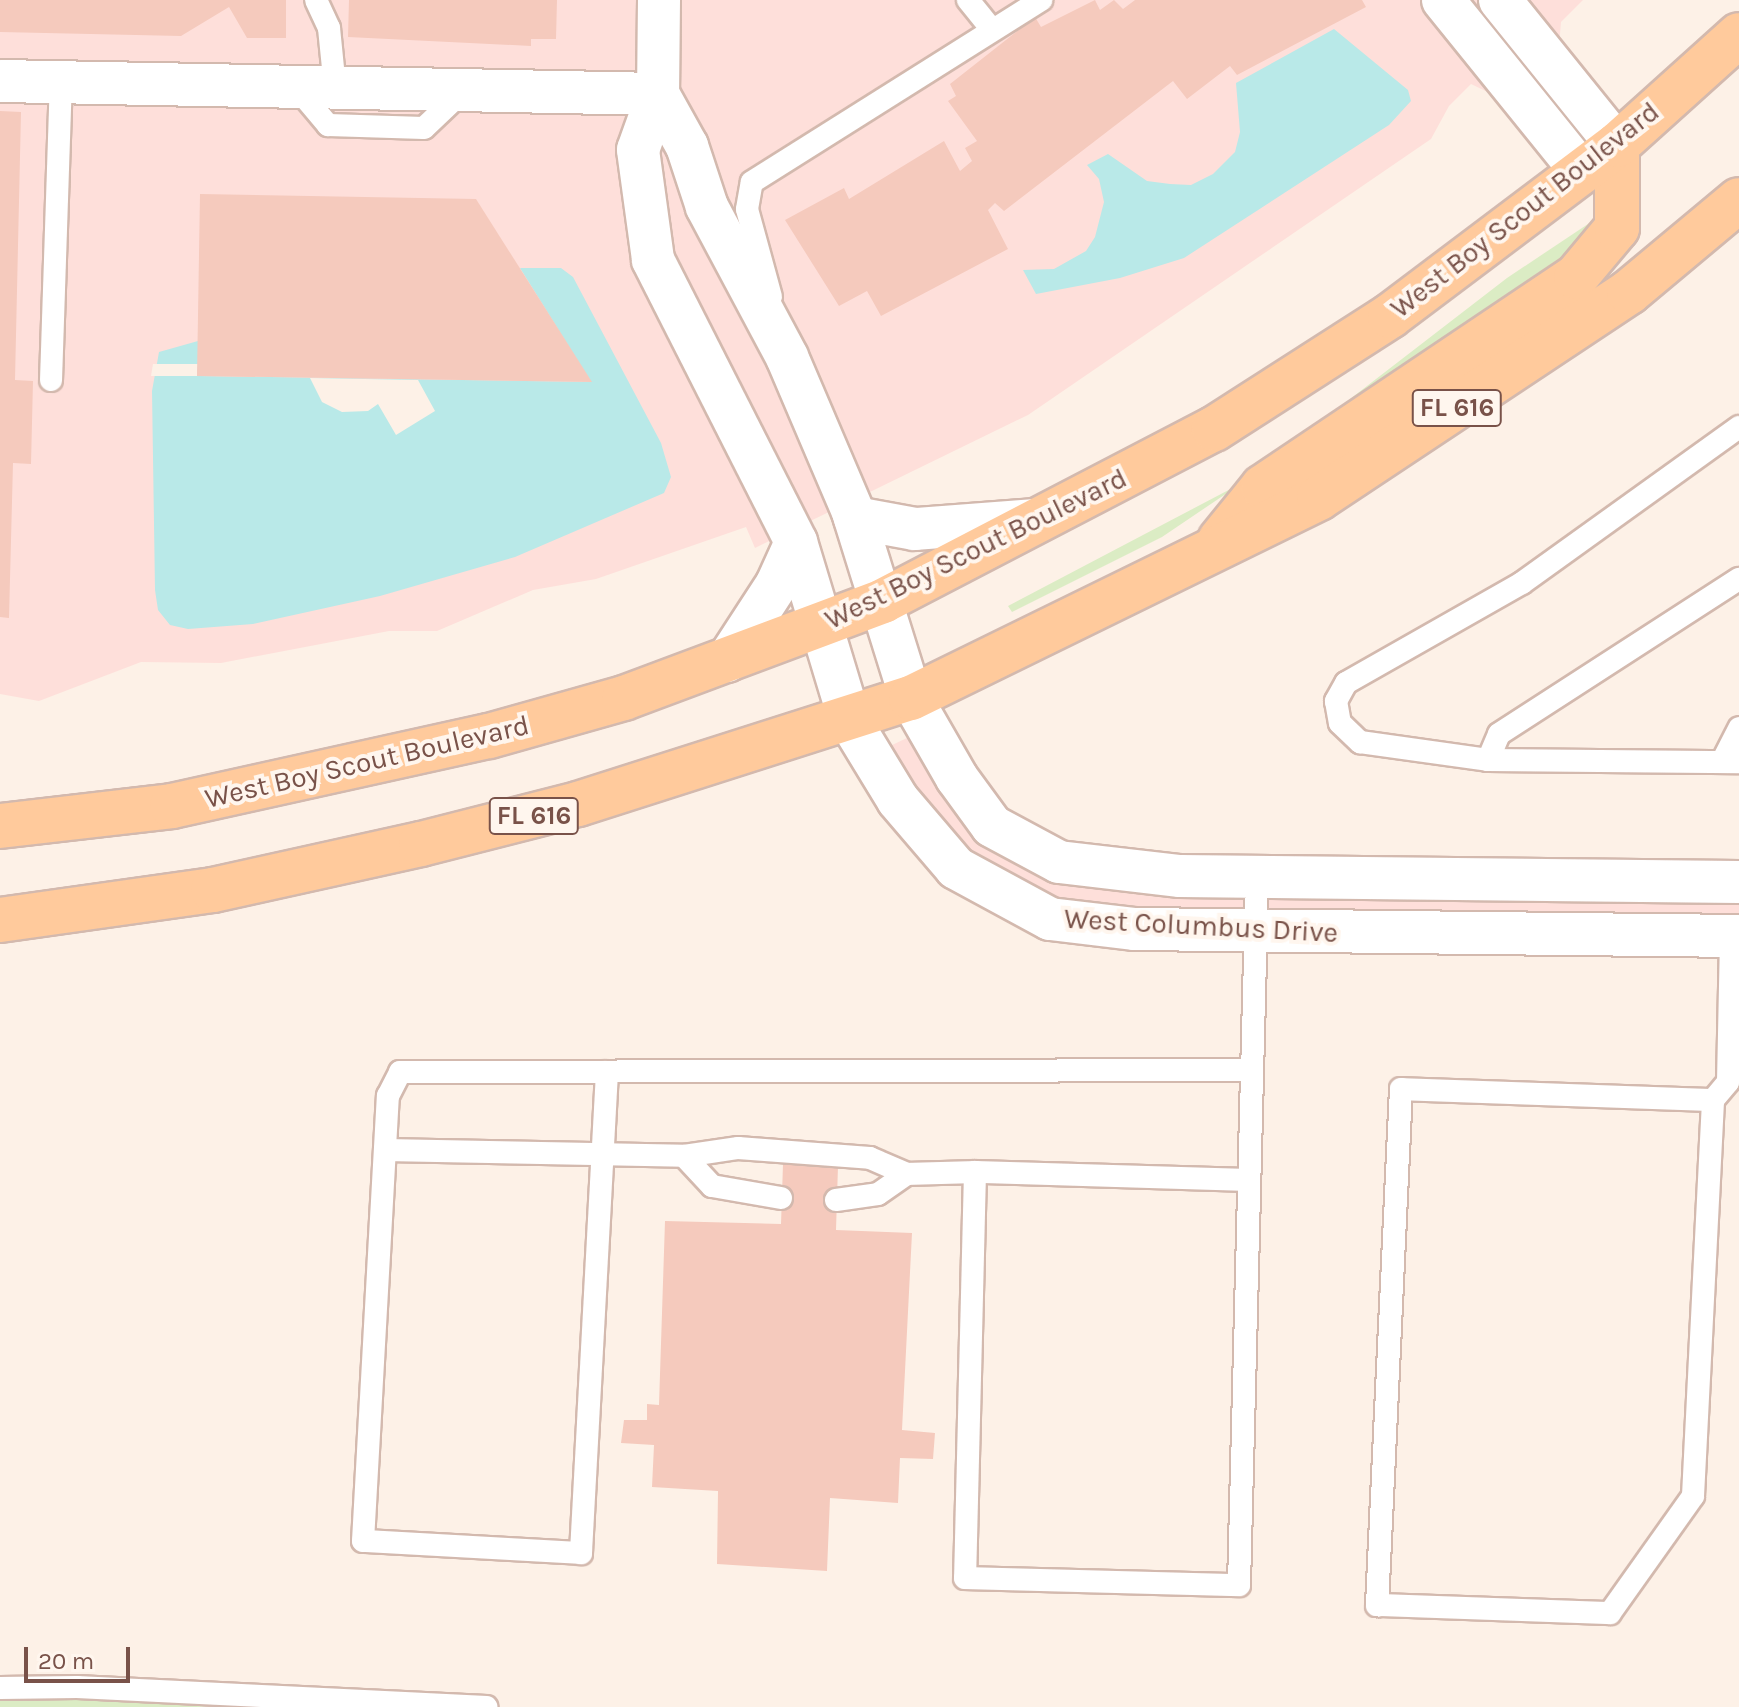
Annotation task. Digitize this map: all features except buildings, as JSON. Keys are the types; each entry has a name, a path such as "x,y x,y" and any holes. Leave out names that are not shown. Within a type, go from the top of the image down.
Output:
{"main road":[{"name":"West Boy Scout Boulevard","path":"0,826 172,806 329,774 624,698 883,601 1214,429 1390,316 1617,145 1739,35"},
{"path":"1211,551 1263,487 1576,277 1617,228 1617,145"},
{"name":"FL 616","path":"0,920 213,890 421,844 578,804 850,721 911,698 1319,498 1629,292 1739,200"}],"street":[{"path":"0,81 658,94 659,0"},
{"path":"1443,0 1580,170"},
{"path":"1500,0 1617,145"},
{"name":"West Columbus Drive","path":"658,94 687,146 707,207 787,357 855,518 911,698 957,778 992,826 1059,862 1180,876 1739,882"},
{"name":"West Columbus Drive","path":"658,94 638,150 653,260 796,542 850,721 898,800 956,868 1050,919 1135,929 1735,936"},
{"path":"855,518 915,529 1040,519"},
{"path":"727,661 777,584 796,542"}],"lane":[{"path":"316,0 329,28 316,87"},
{"path":"968,0 992,30"},
{"path":"787,357 747,209 752,182 1041,0"},
{"path":"51,380 61,82"},
{"path":"1739,427 1522,583 1346,683 1336,701 1340,723 1360,742 1488,760 1730,762 1739,728"},
{"path":"1488,760 1499,734 1739,579"},
{"path":"975,1172 965,1578 1239,1585 1257,877"},
{"path":"1713,1100 1401,1089 1377,1605 1610,1613 1693,1496 1713,1100 1728,1082 1735,936"},
{"path":"607,1072 581,1553 363,1541 388,1096 400,1072 1252,1070"},
{"path":"385,1150 684,1156 738,1148 870,1158 907,1174 975,1172 1249,1180"},
{"path":"684,1156 712,1186 781,1198"},
{"path":"836,1200 878,1194 907,1174"},
{"path":"0,1688 77,1687 487,1707"}],"shaded area":[{"path":"0,0 1583,0 1561,22 1559,46 1498,97 1471,84 1449,106 1431,139 1028,415 755,548 746,527 596,579 533,590 437,631 389,631 221,663 141,662 39,701 0,694"},
{"path":"911,736 978,839 1739,902 1739,915 1136,908 1055,899 968,851 912,787 888,747"}],"green space":[{"path":"1600,216 1581,254 1162,537 1012,612 1008,606 1240,484 1507,278"},
{"path":"0,1699 81,1699 213,1707 0,1707"}],"water":[{"path":"1334,29 1408,90 1411,101 1389,125 1184,258 1120,278 1036,294 1023,270 1054,269 1086,251 1095,237 1104,202 1099,179 1087,165 1108,154 1147,181 1170,184 1191,185 1213,174 1235,152 1240,132 1236,83"},
{"path":"520,268 561,268 573,277 661,443 671,477 664,493 515,557 380,596 253,624 188,629 170,625 158,610 155,590 152,391 159,352 198,341 198,376 591,382"}],"pier":[{"path":"153,364 198,364 197,376 151,376"},
{"path":"310,378 418,380 435,411 396,435 378,404 368,411 342,412 322,402"}]}
